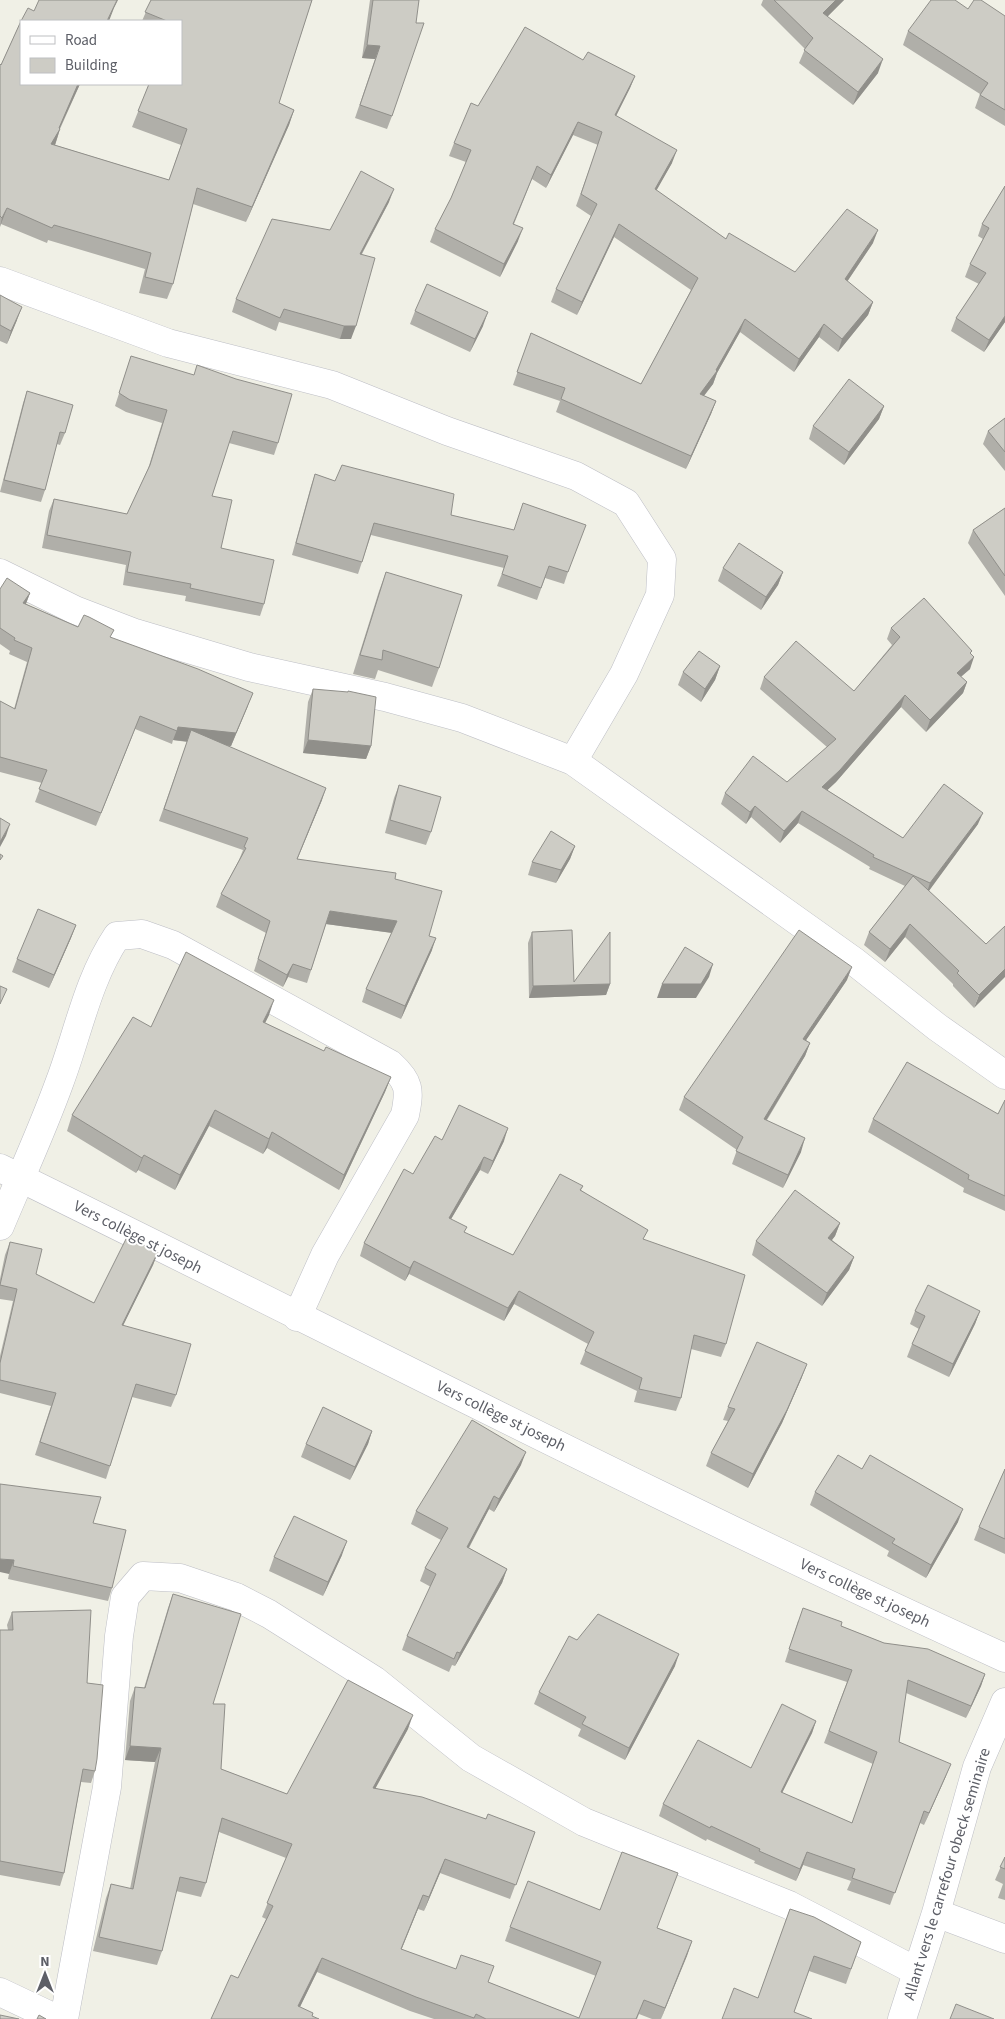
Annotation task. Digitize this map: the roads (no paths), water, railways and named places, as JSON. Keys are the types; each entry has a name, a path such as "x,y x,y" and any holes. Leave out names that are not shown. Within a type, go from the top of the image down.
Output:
{"street":[{"path":"0,281 168,343 332,385 447,431 576,476 626,503 662,559 660,595 624,674 573,761"},
{"path":"0,574 75,610 135,632 258,669 385,697 462,718 573,761 856,962 937,1027 1005,1074"},
{"path":"0,1226 10,1173 36,1144 60,1081 92,984 117,936 142,934 173,945 390,1064 405,1078 409,1094 405,1115 325,1255 297,1317"},
{"name":"Vers collège st joseph","path":"10,1173 297,1317 868,1596 1005,1658"},
{"path":"64,2019 107,1787 119,1636 125,1597 143,1576 180,1578 236,1597 269,1614 374,1680 471,1758 576,1818 789,1906 916,1971"},
{"name":"Allant vers le carrefour obeck seminaire","path":"902,2019 936,1913 977,1767 1005,1702"},
{"path":"936,1913 1005,1939"},
{"path":"0,1992 57,2019"}]}
